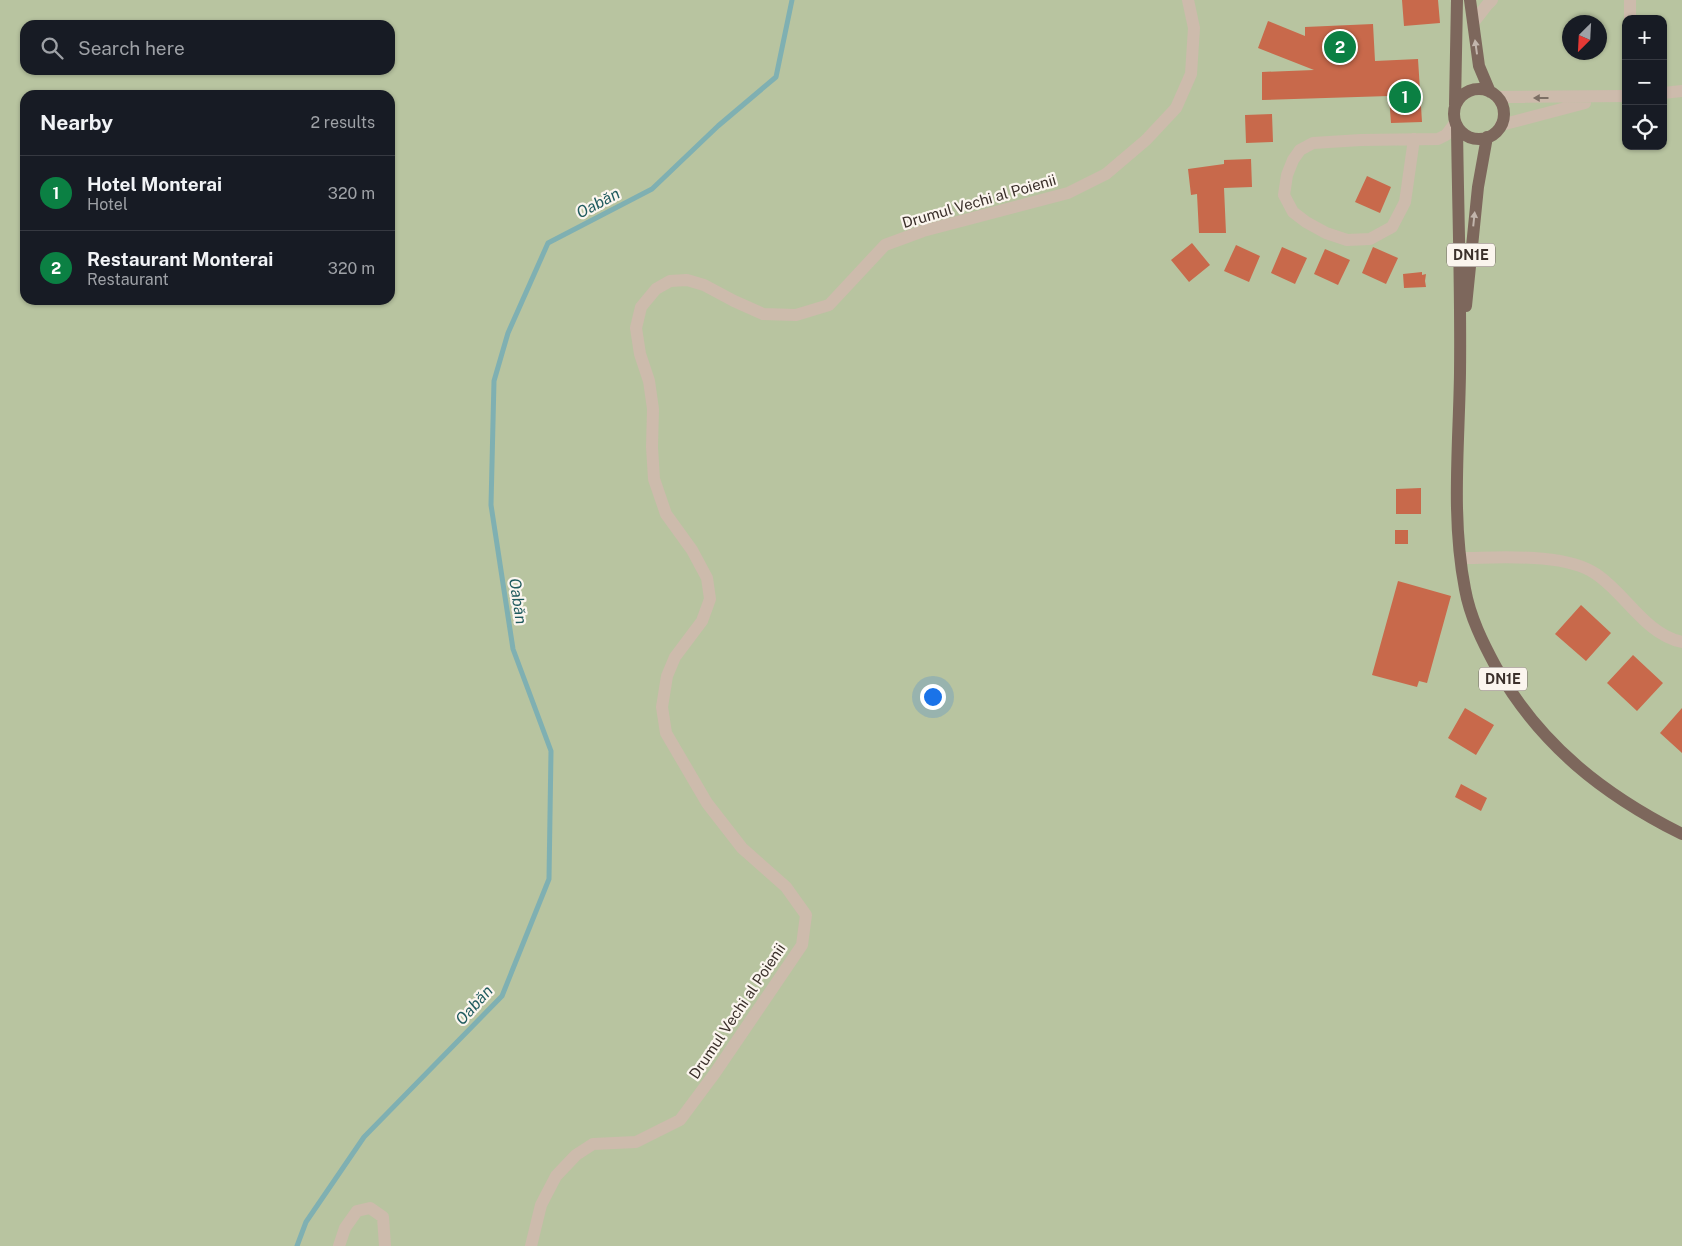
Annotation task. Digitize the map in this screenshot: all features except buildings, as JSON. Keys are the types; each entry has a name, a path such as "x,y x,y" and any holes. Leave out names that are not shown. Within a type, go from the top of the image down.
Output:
{"main road":[{"name":"DN1E","path":"1457,0 1456,105 1454,112 1456,125 1460,372 1457,525 1465,591 1487,651 1516,698 1544,734 1563,754 1624,802 1682,834"},
{"path":"1456,125 1466,136 1473,138 1487,137 1497,131 1503,118 1503,111 1479,66 1470,0"},
{"path":"1456,105 1466,93 1474,90 1482,90 1493,95"},
{"name":"DN1E","path":"1460,372 1478,187 1487,137"}],"street":[{"name":"Drumul Vechi al Poienii","path":"531,1246 542,1205 556,1176 576,1155 593,1144 636,1142 680,1120 715,1073 802,945 806,915 786,887 742,848 707,803 666,733 662,707 667,676 675,657 702,621 710,599 707,578 692,550 666,514 654,479 652,447 653,409 649,382 640,354 636,328 642,307 656,289 670,281 687,280 704,285 763,314 796,315 829,305 885,246 923,231 1068,193 1106,174 1146,140 1176,108 1191,74 1194,28 1188,0"},
{"path":"1473,23 1492,0"},
{"path":"1630,0 1630,15"},
{"path":"1667,93 1682,91"},
{"path":"1493,95 1607,98 1622,96"},
{"path":"1501,125 1607,98"},
{"path":"1414,139 1405,202 1392,227 1370,239 1346,240 1326,233 1292,212 1284,195 1287,175 1293,160 1300,150 1313,143 1414,139 1438,139 1446,135 1456,125"},
{"path":"1460,558 1552,560 1576,565 1595,573 1612,586 1651,626 1663,635 1682,642"},
{"path":"339,1246 344,1228 357,1211 370,1208 383,1217 385,1246"}],"green space":[{"path":"0,0 1682,0 1682,1246 0,1246"}],"waterway":[{"name":"Oabăn","path":"297,1246 306,1222 364,1137 502,996 549,879 551,751 513,649 491,505 494,381 508,333 548,243 652,189 718,126 776,77 792,0"}],"place":[{"name":"Restaurant Monterai","path":"1340,47"},
{"name":"Hotel Monterai","path":"1405,97"}]}
